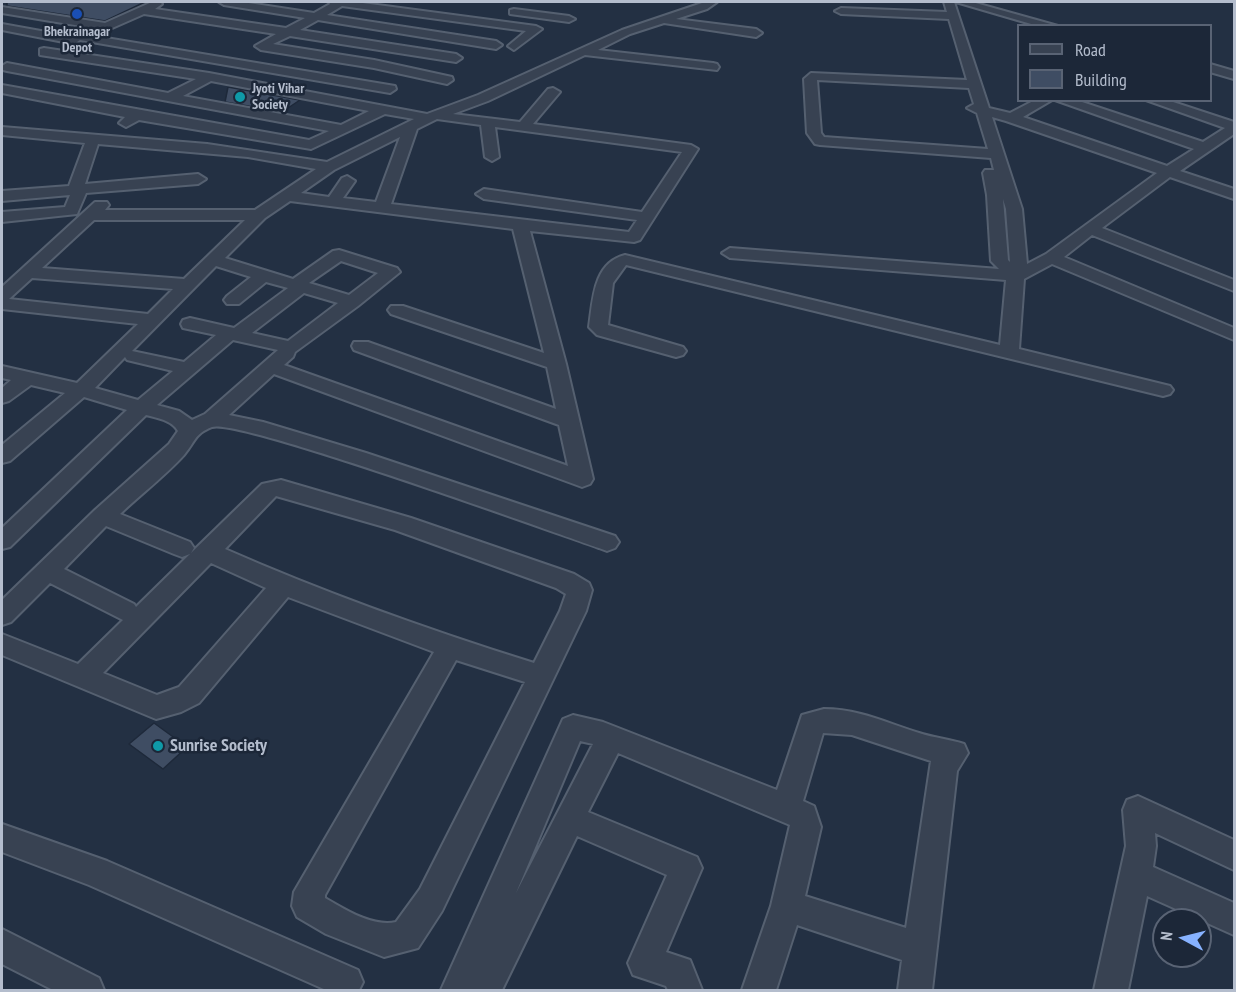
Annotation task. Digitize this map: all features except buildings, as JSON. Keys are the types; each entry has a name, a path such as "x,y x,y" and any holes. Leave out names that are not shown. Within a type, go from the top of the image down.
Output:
{"street":[{"path":"4,68 160,2"},
{"path":"224,2 496,45"},
{"path":"447,80 374,64 261,46 339,2 537,30 514,46"},
{"path":"500,10 571,14 524,2"},
{"path":"2,456 81,390 259,215 329,167 411,126 483,98 626,32 704,8 712,2"},
{"path":"949,2 945,11 991,154 1000,261 1015,276 1009,352"},
{"path":"961,2 1045,24"},
{"path":"841,11 871,7 945,11"},
{"path":"2,10 107,26"},
{"path":"142,10 456,58"},
{"path":"662,21 756,33"},
{"path":"2,27 390,89"},
{"path":"585,52 713,67"},
{"path":"35,56 204,76 382,110 691,149 634,237 286,196"},
{"path":"2,217 71,211 78,189 100,140 136,115 226,62"},
{"path":"4,68 171,96 342,129"},
{"path":"1212,69 1234,75"},
{"path":"968,84 815,76 810,79 814,133 820,141 991,154"},
{"path":"2,89 311,145 382,110"},
{"path":"523,127 553,92"},
{"path":"1011,118 1042,102"},
{"path":"1067,102 1206,148"},
{"path":"1158,102 1234,127"},
{"path":"977,109 1011,118 1234,194"},
{"path":"487,122 492,157"},
{"path":"382,208 411,126"},
{"path":"730,253 1015,276 1052,258 1234,127"},
{"path":"2,131 197,147 292,159 329,167"},
{"path":"170,182 197,147"},
{"path":"2,196 198,179"},
{"path":"333,202 347,181"},
{"path":"2,296 122,186"},
{"path":"484,194 646,217"},
{"path":"90,215 259,215"},
{"path":"2,615 103,516 177,449 188,431 212,419 284,362 582,479 556,364 520,225"},
{"path":"1091,229 1234,286"},
{"path":"2,541 141,408 233,334 339,255 390,270 390,273 291,347 233,334 190,324"},
{"path":"1052,258 1234,335"},
{"path":"213,260 352,302"},
{"path":"676,351 604,331 598,327 604,282 621,261 625,260 1163,390"},
{"path":"28,272 188,285"},
{"path":"233,300 264,276"},
{"path":"2,304 152,320"},
{"path":"397,310 556,364"},
{"path":"361,346 568,421"},
{"path":"134,356 188,369"},
{"path":"2,372 81,390 172,416 183,422 188,431"},
{"path":"2,397 27,378"},
{"path":"212,419 256,427 358,458 608,542"},
{"path":"82,676 195,550 270,489 281,488 403,524 556,578 580,590 573,611 431,900 406,936 384,940 337,923 308,906 310,892 450,647"},
{"path":"103,516 450,647 541,676"},
{"path":"47,571 125,611"},
{"path":"2,644 156,706 171,704 189,695 283,585"},
{"path":"786,807 812,723 821,720 858,725 925,747 954,753 943,766 915,990"},
{"path":"458,990 573,727 611,737 786,807 802,816 806,826 787,906 759,990"},
{"path":"484,990 611,737"},
{"path":"1118,988 1141,846 1138,810 1234,855"},
{"path":"570,819 686,868 645,963 678,972 685,990"},
{"path":"2,838 96,872 346,982"},
{"path":"1136,875 1234,919"},
{"path":"787,906 920,949"},
{"path":"2,946 87,990"}],"place":[{"name":"Bhekrainagar Depot","path":"77,14"},
{"name":"Jyoti Vihar Society","path":"240,97"},
{"name":"Sunrise Society","path":"158,746"}]}
